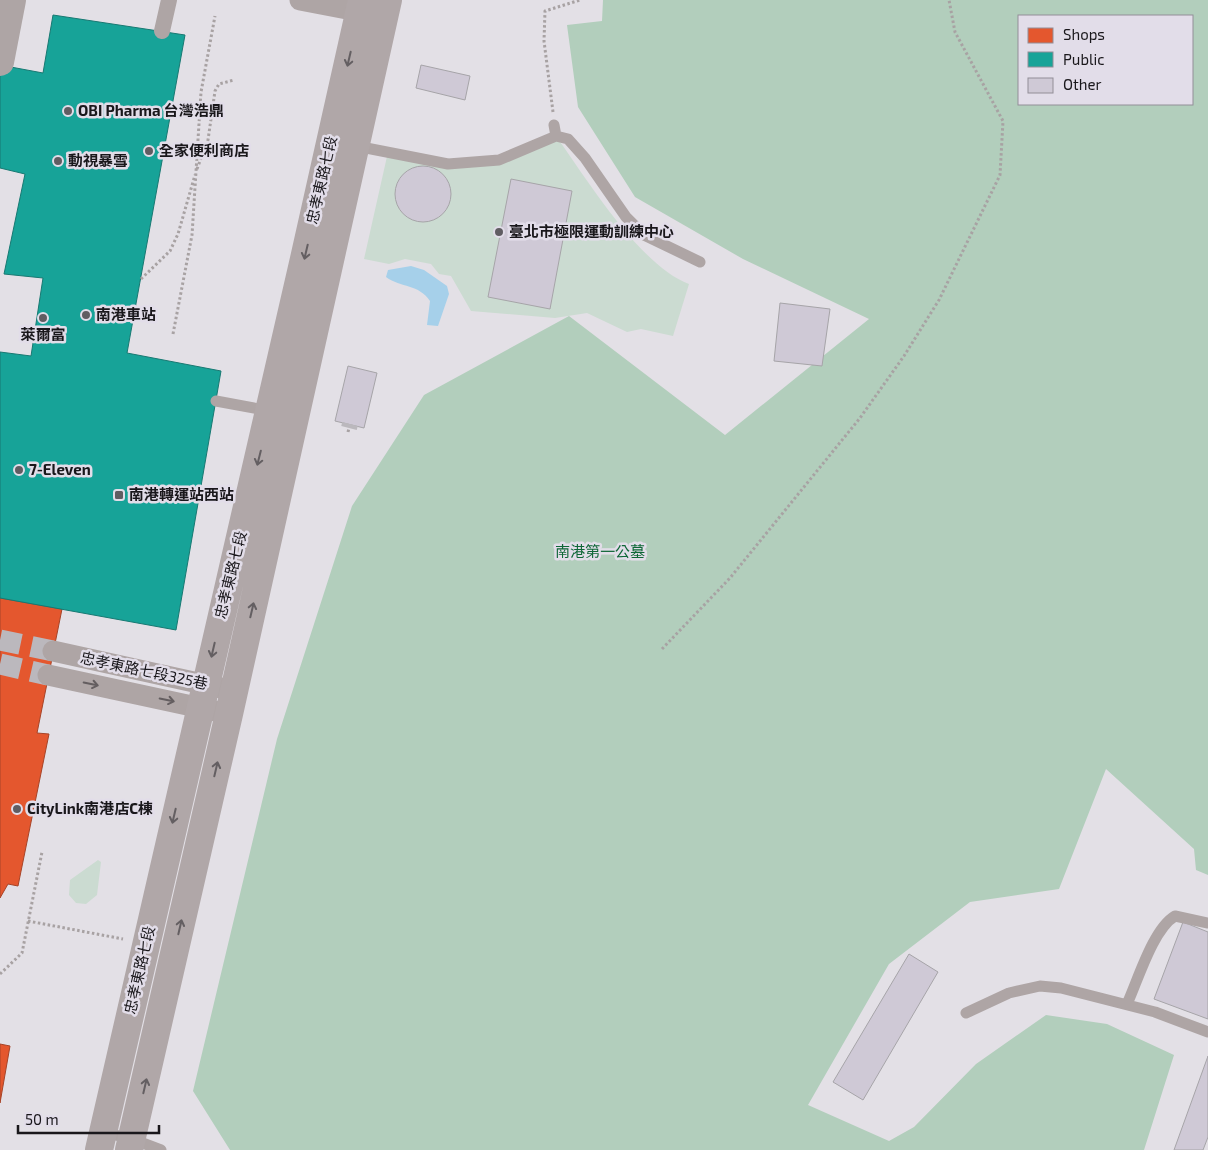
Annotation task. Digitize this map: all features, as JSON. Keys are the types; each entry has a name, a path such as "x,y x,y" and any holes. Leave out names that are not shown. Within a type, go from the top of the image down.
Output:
{"main road":[{"name":"忠孝東路七段","path":"130,1145 232,703 356,146 374,7"},
{"name":"忠孝東路七段","path":"101,1141 202,695 270,411 374,7"}],"street":[{"path":"0,62 12,0"},
{"path":"162,31 169,0"},
{"path":"300,0 374,7"},
{"name":"忠孝東路七段325巷","path":"53,651 232,703"},
{"name":"忠孝東路七段325巷","path":"48,675 202,695"}],"lane":[{"path":"356,146 448,164 499,160 555,131 568,139 585,158 626,218 644,235 700,262"},
{"path":"216,401 270,411"},
{"path":"1126,1004 1158,934 1169,920 1175,916 1208,923"},
{"path":"966,1013 1009,993 1040,986 1061,988 1126,1004 1155,1012 1208,1032"},
{"path":"101,1141 161,1150"}],"path":[{"path":"555,131 544,41 545,11 580,0"},
{"path":"662,649 730,578 860,418 904,356 939,300 1000,175 1003,121 955,32 949,0"},
{"path":"173,334 192,235 201,92 215,16"},
{"path":"141,279 170,251 178,234 196,171 208,140 215,91 219,84 234,80"},
{"path":"0,974 22,953 42,852"},
{"path":"28,921 123,938"}],"shaded area":[{"name":"臺北市極限運動訓練中心","path":"556,136 598,197 633,240 670,274 689,284 673,336 641,329 627,332 587,313 555,318 471,311 451,276 439,274 431,264 405,259 389,264 364,259 388,152 448,164 499,160"},
{"path":"98,860 101,862 97,895 86,904 76,903 69,895 70,880"}],"green space":[{"name":"南港第一公墓","path":"603,0 1208,0 1208,875 1196,870 1194,849 1106,769 1059,889 970,902 889,964 808,1105 889,1141 914,1127 976,1064 1046,1015 1107,1024 1174,1055 1144,1150 230,1150 193,1091 277,739 352,506 424,395 569,316 725,435 869,319 743,259 635,197 578,107 567,25 602,21"}],"water":[{"path":"411,266 424,270 447,286 449,294 438,326 427,325 430,301 426,296 415,289 386,277 388,270"}],"building: Shops":[{"name":"CityLink南港店C棟","path":"0,598 62,609 37,733 49,734 18,886 8,884 0,898"},
{"path":"0,1044 10,1046 0,1103"}],"building: Public":[{"name":"南港車站","path":"53,15 185,35 127,353 221,371 176,630 0,598 0,352 31,356 43,278 4,274 25,174 0,168 0,65 43,73"}],"building: Other":[{"path":"421,65 470,76 465,100 416,88"},
{"path":"423,166 443,174 451,194 443,214 423,222 403,214 395,194 403,174"},
{"path":"511,179 572,191 550,309 488,297"},
{"path":"780,303 830,309 822,366 774,361"},
{"path":"348,366 377,373 364,428 335,421"},
{"path":"1183,922 1208,932 1208,1019 1154,999"},
{"path":"909,954 938,972 863,1100 833,1082"},
{"path":"1208,1056 1208,1137 1203,1150 1174,1150"}],"tunnel":[{"path":"349,428 350,424"},
{"path":"0,640 53,651"},
{"path":"0,664 48,675"}],"place":[{"name":"OBI Pharma 台灣浩鼎","path":"68,111"},
{"name":"全家便利商店","path":"149,151"},
{"name":"動視暴雪","path":"58,161"},
{"name":"臺北市極限運動訓練中心","path":"499,232"},
{"name":"南港車站","path":"86,315"},
{"name":"萊爾富","path":"43,318"},
{"name":"7-Eleven","path":"19,470"},
{"name":"南港轉運站西站","path":"119,495"},
{"name":"CityLink南港店C棟","path":"17,809"}]}
